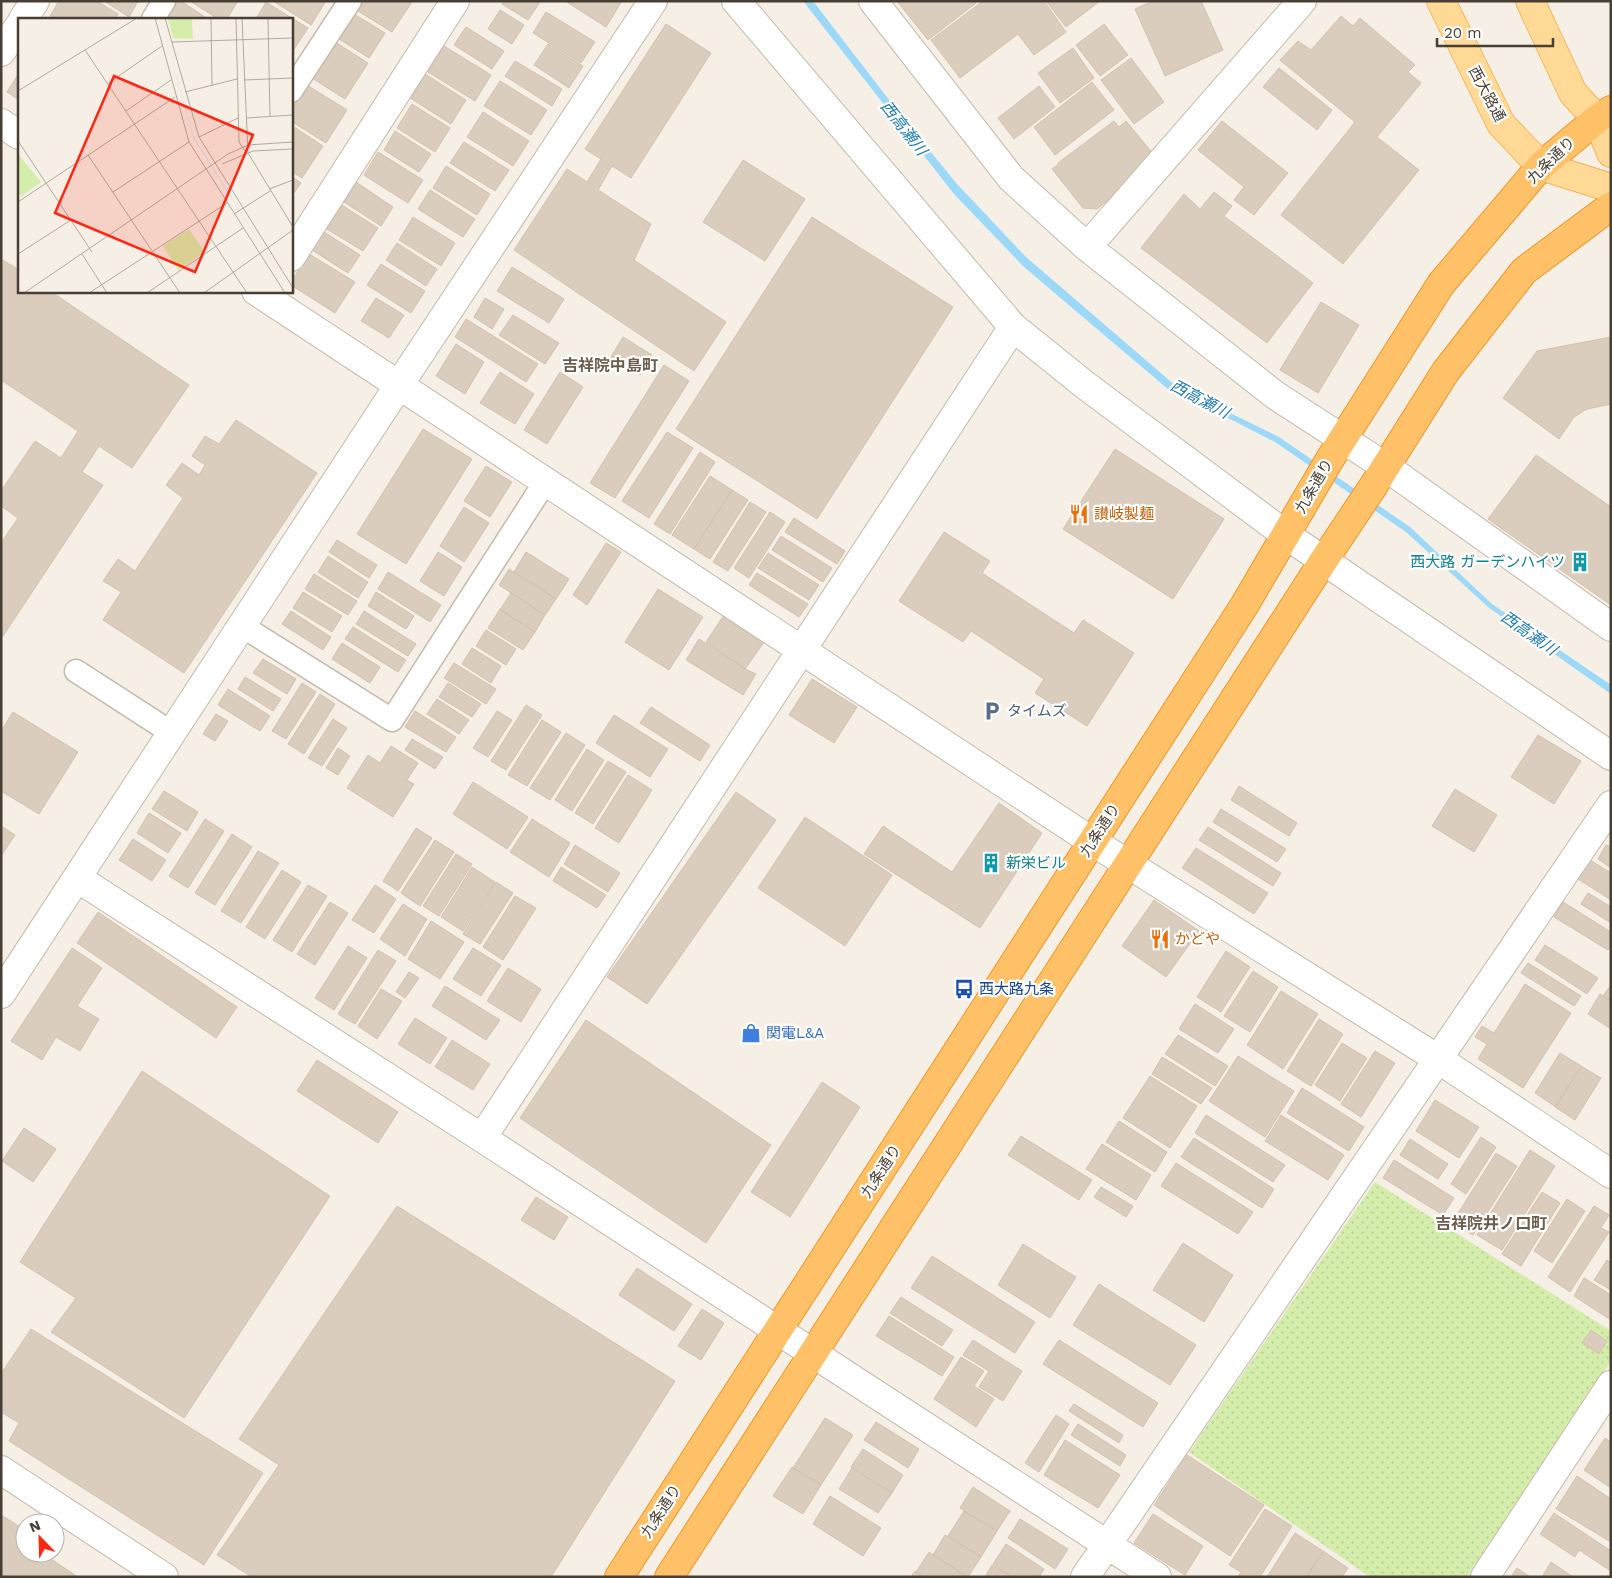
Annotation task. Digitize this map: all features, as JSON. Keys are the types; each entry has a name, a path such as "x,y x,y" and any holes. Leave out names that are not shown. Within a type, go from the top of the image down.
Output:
{"highway":[{"name":"九条通り","path":"669,1577 1128,865 1309,541 1336,449 1441,284 1541,166 1604,114"},
{"name":"九条通り","path":"619,1577 1238,615 1309,541 1380,476 1446,371 1524,271 1611,206"}],"main road":[{"name":"西大路通","path":"1441,1 1501,124 1541,166 1611,188"},
{"path":"1530,1 1573,92 1604,114 1611,153"}],"street":[{"path":"24,18 34,1"},
{"path":"292,255 455,1"},
{"path":"1,994 653,1"},
{"path":"736,1 1013,328 1085,386 1309,541 1611,756"},
{"path":"873,1 1011,178 1087,247 1275,395 1336,449 1611,626"},
{"path":"1087,247 1302,1"},
{"path":"1,52 18,27"},
{"path":"1,123 18,134"},
{"path":"263,293 399,386 1092,842 1438,1059 1611,1174"},
{"path":"482,1138 1013,328"},
{"path":"1086,1577 1611,805"},
{"path":"77,878 482,1138 1157,1577"},
{"path":"1485,1577 1611,1385"},
{"path":"1,1470 164,1577"}],"lane":[{"path":"154,18 164,1"},
{"path":"292,89 350,1"},
{"path":"242,626 392,720 545,482"},
{"path":"76,671 172,733"}],"green space":[{"path":"1375,1182 1611,1331 1611,1361 1467,1577 1370,1577 1189,1452"}],"water":[{"name":"西高瀬川","path":"803,1 813,1 903,118 957,184 1026,257 1177,387 1279,437 1410,527 1492,604 1611,685 1611,694 1488,607 1406,532 1275,442 1193,400 1169,390 1024,267 954,194"}],"building":[{"path":"59,1 97,1 118,14 116,18 53,18 50,16"},
{"path":"104,1 138,1 129,17"},
{"path":"177,1 181,1 206,18 167,18"},
{"path":"190,1 238,1 228,18 216,18"},
{"path":"273,1 326,1 311,25"},
{"path":"364,1 412,2 392,32 358,11"},
{"path":"504,1 540,2 528,20 502,4"},
{"path":"565,1 622,1 606,27"},
{"path":"897,1 975,1 976,3 928,40"},
{"path":"983,1 1044,1 1066,32 1034,55 1018,34 960,78 931,40"},
{"path":"1046,1 1100,1 1066,27"},
{"path":"1153,1 1201,1 1223,50 1165,76 1135,9"},
{"path":"266,2 292,18 257,18"},
{"path":"500,10 524,25 512,44 488,29"},
{"path":"546,12 595,42 581,63 533,33"},
{"path":"354,14 385,33 369,58 339,39"},
{"path":"1341,16 1353,26 1360,18 1415,65 1408,72 1421,83 1377,137 1419,170 1343,264 1281,215 1355,122 1280,60 1298,41 1311,50"},
{"path":"292,18 308,28 292,52"},
{"path":"666,24 711,53 631,178 612,166 598,190 651,224 634,260 726,322 694,371 514,250 567,169 587,182 601,159 585,149"},
{"path":"1104,24 1128,55 1100,76 1076,45"},
{"path":"466,27 504,51 492,69 454,45"},
{"path":"335,42 368,63 345,99 312,78"},
{"path":"548,44 583,66 569,88 534,65"},
{"path":"444,46 491,75 475,101 428,72"},
{"path":"1073,48 1094,78 1060,103 1038,73"},
{"path":"1131,58 1164,102 1134,124 1101,80"},
{"path":"515,61 562,89 552,106 505,76"},
{"path":"1279,68 1332,110 1317,130 1263,87"},
{"path":"425,74 466,100 451,124 410,98"},
{"path":"18,75 18,99 7,92"},
{"path":"500,81 547,110 531,135 484,106"},
{"path":"1092,82 1114,110 1055,155 1034,127"},
{"path":"307,85 347,110 326,143 292,122 292,108"},
{"path":"1039,86 1055,107 1014,139 998,118"},
{"path":"412,104 450,128 435,152 397,128"},
{"path":"483,112 529,141 513,166 467,137"},
{"path":"1114,121 1119,127 1126,121 1155,156 1133,173 1136,178 1097,209 1083,208 1052,169"},
{"path":"1222,121 1288,173 1254,215 1234,200 1244,187 1198,150"},
{"path":"292,126 323,146 302,178 292,172"},
{"path":"395,131 431,154 419,172 384,150"},
{"path":"464,142 509,170 495,191 450,163"},
{"path":"378,152 423,180 408,203 364,175"},
{"path":"743,160 805,199 765,261 703,222"},
{"path":"446,166 490,194 477,215 433,188"},
{"path":"292,177 301,183 292,196"},
{"path":"356,182 393,207 381,226 344,202"},
{"path":"430,190 475,219 463,237 418,209"},
{"path":"1214,192 1232,206 1224,216 1313,283 1267,343 1141,248 1184,194 1200,209"},
{"path":"340,204 378,228 363,251 325,228"},
{"path":"413,217 455,243 441,266 399,240"},
{"path":"812,217 953,307 817,519 676,429"},
{"path":"324,232 360,255 348,273 312,250"},
{"path":"397,243 437,269 426,286 386,260"},
{"path":"309,254 355,282 335,313 292,286 292,280"},
{"path":"1,259 18,269 18,292 51,292 189,385 132,468 99,446 82,472 103,485 1,639 1,543 18,518 1,506 1,491 35,441 61,458 78,431 1,380"},
{"path":"381,264 425,291 411,313 367,285"},
{"path":"512,267 564,299 549,323 497,291"},
{"path":"376,298 404,315 389,338 361,321"},
{"path":"485,298 504,309 492,329 474,317"},
{"path":"1321,302 1359,325 1318,393 1280,370"},
{"path":"513,315 559,343 545,364 499,335"},
{"path":"466,319 538,364 526,382 455,337"},
{"path":"623,337 652,355 640,375 611,357"},
{"path":"1611,337 1611,404 1587,409 1574,417 1559,439 1503,398 1537,351"},
{"path":"456,344 484,362 465,394 436,376"},
{"path":"664,365 689,381 615,498 590,483"},
{"path":"500,372 534,394 515,424 480,403"},
{"path":"560,372 583,387 547,444 524,430"},
{"path":"236,420 317,473 184,673 103,620 121,592 103,581 118,559 135,571 183,498 166,485 182,463 199,475 205,465 192,456 205,436 219,444"},
{"path":"423,429 472,459 406,564 357,534"},
{"path":"667,432 693,448 649,518 622,501"},
{"path":"1115,449 1224,519 1173,599 1063,529"},
{"path":"700,452 715,462 670,534 654,524"},
{"name":"西大路 ガーデンハイツ","path":"1536,455 1611,507 1611,605 1488,519"},
{"path":"486,466 512,482 490,517 464,501"},
{"path":"710,476 732,490 694,549 672,535"},
{"path":"732,490 748,500 710,559 694,549"},
{"path":"750,502 766,512 728,571 713,562"},
{"path":"464,507 489,523 464,562 440,546"},
{"path":"770,512 785,522 749,578 734,568"},
{"path":"794,518 845,551 837,564 785,532"},
{"path":"944,532 990,561 982,573 1074,633 1083,620 1134,653 1087,726 1035,693 1044,679 971,631 963,642 899,601"},
{"path":"781,536 832,568 823,582 772,550"},
{"path":"337,540 377,565 369,578 329,552"},
{"path":"606,543 621,552 587,605 573,595"},
{"path":"438,552 462,567 444,596 420,581"},
{"path":"526,552 569,579 556,599 514,572"},
{"path":"768,553 819,585 809,600 758,568"},
{"path":"328,556 368,582 358,598 318,572"},
{"path":"509,569 556,599 545,615 499,585"},
{"path":"388,572 441,605 430,622 378,589"},
{"path":"757,573 808,604 799,617 749,585"},
{"path":"314,574 357,601 348,615 305,589"},
{"path":"658,589 703,617 669,670 625,642"},
{"path":"303,592 342,616 332,632 293,608"},
{"path":"376,592 414,616 406,629 368,606"},
{"path":"511,593 545,615 535,632 500,610"},
{"path":"500,609 535,632 523,650 488,628"},
{"path":"291,611 331,637 323,650 282,624"},
{"path":"364,611 416,644 408,656 356,624"},
{"path":"724,615 764,642 745,669 706,642"},
{"path":"353,627 406,660 398,672 345,639"},
{"path":"486,630 516,649 506,665 476,646"},
{"path":"699,639 756,674 743,695 686,660"},
{"path":"342,643 380,667 370,683 332,659"},
{"path":"472,648 501,666 491,683 462,664"},
{"path":"263,659 296,679 287,694 253,673"},
{"path":"454,663 496,689 486,704 444,678"},
{"path":"245,677 281,699 273,711 238,689"},
{"path":"812,679 857,707 834,743 789,715"},
{"path":"302,683 316,692 286,739 272,731"},
{"path":"448,683 481,704 472,717 439,697"},
{"path":"228,689 270,716 260,731 218,705"},
{"path":"320,694 335,704 304,754 288,744"},
{"path":"437,699 469,720 459,734 427,714"},
{"path":"526,705 542,715 506,770 491,761"},
{"path":"651,707 710,745 700,761 640,723"},
{"path":"415,711 456,737 446,752 405,727"},
{"path":"497,711 512,720 488,757 473,748"},
{"path":"13,712 78,752 39,814 1,791 1,731"},
{"path":"216,714 228,721 215,741 203,734"},
{"path":"614,715 668,749 650,777 596,743"},
{"path":"333,719 347,728 322,766 308,758"},
{"path":"542,720 561,732 527,786 508,775"},
{"path":"566,733 585,745 550,800 530,788"},
{"path":"1538,735 1581,761 1554,804 1511,777"},
{"path":"412,739 443,757 435,769 405,750"},
{"path":"391,746 418,763 407,780 414,784 393,817 347,788 368,755 380,763"},
{"path":"338,748 350,756 338,775 326,768"},
{"path":"587,749 604,760 572,811 555,800"},
{"path":"608,761 626,772 593,824 575,813"},
{"path":"628,775 652,790 619,843 595,828"},
{"path":"473,782 528,817 507,849 453,814"},
{"path":"1239,786 1297,823 1289,836 1231,800"},
{"path":"1455,789 1497,815 1474,852 1432,826"},
{"path":"164,791 198,812 187,831 152,809"},
{"path":"736,792 776,820 647,1004 607,977"},
{"name":"新栄ビル","path":"999,803 1042,833 980,928 864,854 883,826 952,872"},
{"path":"1221,809 1286,849 1277,862 1213,822"},
{"path":"149,813 181,833 168,853 137,833"},
{"path":"805,817 892,875 845,946 758,888"},
{"path":"205,819 224,831 188,888 169,876"},
{"path":"532,819 570,843 549,877 510,852"},
{"path":"1,826 15,835 1,856"},
{"path":"1208,827 1281,873 1273,886 1199,840"},
{"path":"416,828 432,838 398,891 383,881"},
{"path":"232,834 252,847 215,905 195,893"},
{"path":"133,839 166,860 152,881 119,860"},
{"path":"435,840 454,852 420,906 401,893"},
{"path":"575,845 620,873 608,892 564,864"},
{"path":"1606,845 1611,847 1611,868 1598,859"},
{"path":"1196,848 1268,893 1254,914 1182,868"},
{"path":"258,851 279,863 241,923 221,911"},
{"path":"456,854 472,864 439,916 423,906"},
{"path":"1590,860 1611,873 1611,900 1578,879"},
{"path":"472,867 495,882 463,931 441,917"},
{"path":"561,867 606,895 597,908 553,881"},
{"path":"282,870 301,882 265,939 246,927"},
{"path":"496,882 513,893 480,944 463,934"},
{"path":"308,885 327,896 292,952 273,940"},
{"path":"375,885 396,899 374,933 352,920"},
{"path":"1588,893 1611,907 1611,923 1581,904"},
{"path":"515,896 536,908 503,960 483,947"},
{"name":"かどや","path":"1154,900 1199,931 1166,977 1122,946"},
{"path":"330,902 348,913 315,965 297,954"},
{"path":"1563,902 1611,932 1611,946 1608,950 1554,917"},
{"path":"403,904 427,919 405,956 380,939"},
{"path":"98,912 237,1007 216,1038 77,943"},
{"path":"431,921 464,942 440,979 408,959"},
{"path":"1545,945 1598,978 1587,994 1535,960"},
{"path":"348,946 367,958 334,1010 315,998"},
{"path":"72,948 102,968 77,1006 99,1019 80,1051 56,1037 42,1060 11,1041"},
{"path":"473,948 501,965 481,996 453,979"},
{"path":"378,950 396,961 355,1024 338,1014"},
{"path":"1226,951 1250,967 1221,1012 1197,997"},
{"path":"1528,963 1581,996 1574,1006 1521,973"},
{"path":"508,968 541,989 521,1022 487,1001"},
{"path":"1253,971 1278,987 1250,1032 1224,1016"},
{"path":"409,972 419,978 405,998 396,992"},
{"path":"1525,984 1571,1013 1523,1088 1478,1059 1487,1044 1475,1037 1482,1026 1494,1033"},
{"path":"1611,985 1611,1001 1603,996"},
{"path":"445,986 500,1020 486,1040 432,1006"},
{"path":"381,989 402,1001 377,1039 358,1026"},
{"path":"1281,991 1318,1014 1283,1069 1247,1045"},
{"path":"1600,994 1611,1001 1611,1029 1588,1014"},
{"path":"1195,1004 1234,1029 1218,1053 1179,1029"},
{"path":"415,1018 447,1038 430,1064 398,1044"},
{"path":"1319,1019 1343,1034 1311,1086 1287,1071"},
{"path":"586,1020 771,1145 706,1243 520,1118"},
{"path":"1178,1035 1228,1066 1215,1086 1165,1054"},
{"path":"452,1040 490,1064 473,1090 435,1067"},
{"path":"1342,1043 1367,1058 1340,1101 1315,1085"},
{"path":"1375,1051 1395,1063 1361,1117 1341,1104"},
{"path":"1560,1053 1581,1066 1556,1107 1535,1093"},
{"path":"1238,1056 1294,1091 1265,1137 1209,1101"},
{"path":"1162,1057 1212,1088 1201,1104 1152,1074"},
{"path":"317,1060 398,1112 378,1143 297,1091"},
{"path":"1581,1066 1601,1078 1575,1120 1555,1107"},
{"path":"142,1071 330,1196 184,1418 51,1332 76,1298 20,1262"},
{"path":"1150,1076 1197,1106 1170,1148 1123,1118"},
{"path":"822,1082 860,1107 790,1217 751,1192"},
{"path":"1302,1088 1364,1127 1349,1151 1287,1113"},
{"path":"1435,1100 1479,1127 1459,1158 1416,1131"},
{"path":"1206,1115 1285,1165 1273,1182 1195,1133"},
{"path":"1281,1115 1344,1155 1328,1180 1265,1141"},
{"path":"1119,1121 1167,1152 1155,1172 1106,1142"},
{"path":"24,1128 56,1149 33,1182 2,1161"},
{"path":"1021,1136 1092,1180 1079,1200 1008,1155"},
{"path":"1481,1137 1496,1147 1466,1194 1451,1184"},
{"path":"1194,1138 1274,1189 1262,1208 1181,1157"},
{"path":"1410,1139 1448,1164 1438,1179 1400,1155"},
{"path":"1102,1144 1151,1175 1136,1200 1086,1169"},
{"path":"1530,1150 1555,1166 1502,1250 1477,1235"},
{"path":"1496,1153 1517,1166 1473,1235 1452,1223"},
{"path":"1394,1160 1454,1198 1443,1215 1383,1178"},
{"path":"1176,1163 1253,1212 1238,1234 1161,1186"},
{"path":"1101,1187 1133,1206 1126,1217 1094,1197"},
{"path":"1542,1192 1560,1203 1521,1266 1502,1254"},
{"path":"536,1197 568,1217 554,1240 521,1220"},
{"path":"1567,1199 1585,1211 1552,1263 1534,1251"},
{"path":"397,1206 675,1381 551,1577 252,1577 217,1555 279,1465 239,1439"},
{"path":"1594,1206 1609,1215 1601,1228 1609,1232 1570,1292 1548,1277"},
{"path":"1183,1243 1233,1275 1204,1322 1153,1290"},
{"path":"1023,1244 1076,1277 1050,1318 998,1285"},
{"path":"932,1256 1035,1322 1015,1353 911,1288"},
{"path":"1607,1260 1611,1263 1611,1290 1594,1280"},
{"path":"637,1268 692,1304 674,1331 619,1295"},
{"path":"1584,1278 1611,1295 1611,1320 1574,1296"},
{"path":"1099,1284 1196,1345 1170,1385 1073,1325"},
{"path":"901,1297 953,1330 942,1346 890,1313"},
{"path":"702,1309 724,1323 701,1360 678,1346"},
{"path":"889,1316 954,1357 942,1376 876,1336"},
{"path":"31,1329 263,1473 204,1565 9,1441 19,1423 1,1412 1,1374"},
{"path":"1591,1330 1607,1341 1599,1354 1582,1343"},
{"path":"973,1340 1022,1371 1003,1401 979,1387 989,1371 963,1355"},
{"path":"1059,1340 1158,1403 1143,1427 1043,1364"},
{"path":"961,1357 984,1371 974,1386 994,1399 976,1427 934,1399"},
{"path":"1074,1404 1123,1435 1119,1443 1069,1411"},
{"path":"1056,1415 1069,1424 1039,1472 1025,1463"},
{"path":"825,1418 853,1435 821,1485 793,1468"},
{"path":"876,1422 919,1449 908,1468 864,1440"},
{"path":"1078,1424 1126,1455 1120,1466 1071,1435"},
{"path":"1605,1438 1611,1442 1611,1488 1584,1470"},
{"path":"1065,1440 1120,1475 1098,1508 1044,1475"},
{"path":"863,1449 903,1475 892,1493 851,1467"},
{"path":"1187,1455 1264,1505 1230,1556 1154,1505"},
{"path":"792,1467 821,1485 803,1514 773,1496"},
{"path":"852,1468 892,1493 878,1513 839,1489"},
{"path":"1577,1476 1611,1499 1611,1542 1556,1509"},
{"path":"973,1487 1010,1511 997,1531 960,1508"},
{"path":"830,1496 881,1528 863,1556 813,1524"},
{"path":"1265,1509 1292,1526 1260,1577 1238,1577 1241,1572 1229,1565"},
{"path":"964,1511 997,1531 981,1557 948,1536"},
{"path":"1554,1513 1611,1551 1611,1571 1579,1550 1575,1557 1540,1534"},
{"path":"1153,1514 1203,1546 1185,1575 1134,1543"},
{"path":"1,1515 15,1524 15,1563 57,1563 78,1577 1,1577"},
{"path":"1020,1519 1068,1549 1055,1569 1008,1538"},
{"path":"1295,1533 1323,1551 1307,1577 1267,1577"},
{"path":"945,1535 981,1557 968,1577 933,1555"},
{"path":"1006,1544 1044,1569 1039,1577 1012,1577 993,1564"},
{"path":"1323,1551 1348,1568 1342,1577 1306,1577"},
{"path":"929,1552 968,1577 924,1577 916,1572"},
{"path":"1551,1562 1573,1577 1542,1577"},
{"path":"992,1565 1012,1577 985,1577"},
{"path":"1517,1568 1530,1577 1511,1577"},
{"path":"916,1572 924,1577 911,1577"}],"place":[{"name":"讃岐製麺","path":"1079,514"},
{"name":"西大路 ガーデンハイツ","path":"1580,562"},
{"name":"タイムズ","path":"992,711"},
{"name":"新栄ビル","path":"991,863"},
{"name":"かどや","path":"1160,939"},
{"name":"西大路九条","path":"964,989"},
{"name":"関電L&A","path":"751,1033"}],"district":[{"name":"吉祥院中島町","path":"610,365"},
{"name":"吉祥院井ノ口町","path":"1491,1223"}]}
